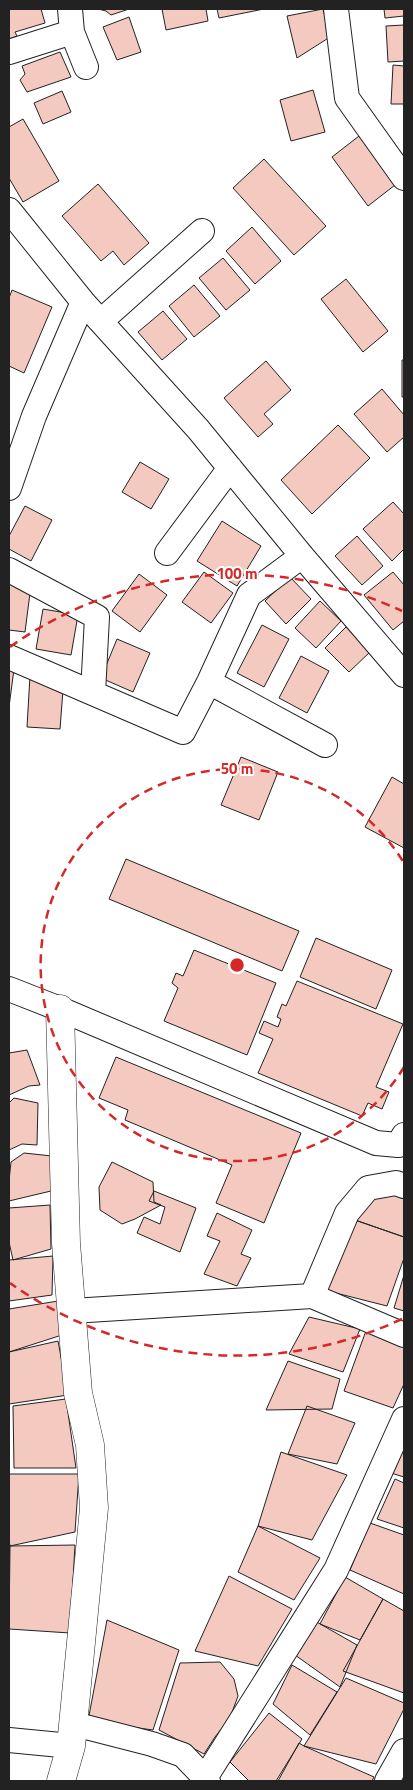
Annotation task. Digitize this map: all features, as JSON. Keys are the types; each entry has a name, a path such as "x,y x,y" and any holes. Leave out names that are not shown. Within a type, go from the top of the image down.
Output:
{"street":[{"path":"70,9 72,32 86,67"},
{"path":"336,9 347,98 404,178"},
{"path":"9,52 72,32"},
{"path":"9,210 83,302 198,429 302,556 404,675"},
{"path":"101,321 202,231"},
{"path":"9,488 34,416 83,302"},
{"path":"167,553 230,468"},
{"path":"9,657 183,732 210,682 249,595 302,556"},
{"path":"9,570 98,617 93,693"},
{"path":"210,682 325,745"},
{"path":"9,989 376,1143 398,1145 404,1135"},
{"path":"60,1009 66,1242 78,1394 90,1445 94,1508 72,1735 61,1781"},
{"path":"312,1296 347,1213 368,1188 396,1182 404,1186"},
{"path":"72,1311 312,1296 404,1335"},
{"path":"9,1740 72,1735 152,1744 183,1755 206,1780 336,1570 404,1419"},
{"path":"387,1781 404,1751"}],"building":[{"path":"9,9 41,9 45,23 15,32 17,36 9,39"},
{"path":"98,9 129,9 111,15 106,11"},
{"path":"162,9 206,9 208,21 166,30"},
{"path":"217,9 264,9 219,18"},
{"path":"323,9 330,37 297,58 287,16"},
{"path":"384,9 404,9 404,16 385,18"},
{"path":"129,17 141,52 117,60 103,27"},
{"path":"404,25 404,61 388,62 386,26"},
{"path":"60,52 71,77 27,92 20,80 25,74 22,66"},
{"path":"393,65 404,66 404,104 391,104"},
{"path":"313,90 325,132 291,141 280,100"},
{"path":"62,91 71,112 43,124 34,103"},
{"path":"23,119 59,181 23,202 9,178 9,127"},
{"path":"359,136 395,185 368,206 332,157"},
{"path":"264,159 326,226 294,255 233,188"},
{"path":"98,184 149,243 124,265 113,251 101,261 62,216"},
{"path":"252,227 281,261 255,284 226,251"},
{"path":"223,258 250,290 226,310 199,278"},
{"path":"346,279 388,331 363,352 321,299"},
{"path":"194,285 220,316 194,337 169,306"},
{"path":"12,290 52,307 24,373 9,366 9,298"},
{"path":"163,311 187,339 162,360 138,332"},
{"path":"402,360 404,360 404,397 402,397"},
{"path":"266,361 291,390 264,414 273,424 258,437 224,398"},
{"path":"382,389 404,415 404,437 387,452 354,414"},
{"path":"338,425 370,458 312,514 281,480"},
{"path":"140,462 169,479 151,509 122,492"},
{"path":"393,502 404,514 404,549 392,561 363,529"},
{"path":"25,506 52,520 31,561 9,549 9,536"},
{"path":"222,521 261,546 237,586 197,561"},
{"path":"357,536 383,566 362,585 335,556"},
{"path":"204,572 233,593 211,623 182,602"},
{"path":"393,572 404,585 404,621 393,630 364,595"},
{"path":"139,574 167,595 140,632 112,611"},
{"path":"290,577 311,599 286,624 265,601"},
{"path":"9,582 30,593 25,632 9,630"},
{"path":"320,601 341,621 316,648 295,628"},
{"path":"43,609 78,615 71,655 36,649"},
{"path":"262,625 289,639 264,687 237,673"},
{"path":"346,627 370,652 349,672 325,648"},
{"path":"117,639 150,653 133,692 101,678"},
{"path":"301,656 329,671 307,713 279,698"},
{"path":"9,669 14,669 9,707"},
{"path":"30,676 63,690 60,729 27,727"},
{"path":"241,757 278,772 259,820 221,805"},
{"path":"392,777 404,784 404,848 365,827"},
{"path":"126,859 299,931 282,971 109,899"},
{"path":"316,938 392,970 376,1009 300,977"},
{"path":"194,950 276,983 247,1055 164,1021 178,988 172,983 176,973 183,976"},
{"path":"297,981 403,1024 376,1087 389,1092 382,1109 368,1103 362,1116 258,1073 273,1039 259,1033 264,1021 278,1027 281,1019 277,1017 282,1004 286,1006"},
{"path":"27,1050 40,1085 29,1086 9,1095 9,1053"},
{"path":"116,1057 301,1133 264,1223 216,1203 232,1165 125,1120 128,1110 99,1098"},
{"path":"14,1098 38,1103 37,1145 22,1144 9,1150 9,1103"},
{"path":"24,1153 52,1156 51,1191 9,1201 11,1162"},
{"path":"112,1162 153,1182 154,1202 161,1205 122,1224 100,1210 99,1187"},
{"path":"372,1187 404,1193 404,1237 355,1220"},
{"path":"154,1191 196,1208 180,1252 137,1233 144,1217 160,1224 165,1207 149,1201"},
{"path":"50,1205 51,1249 13,1260 9,1242 9,1208"},
{"path":"217,1213 252,1230 241,1254 251,1258 237,1286 204,1274 220,1241 207,1236"},
{"path":"355,1220 404,1237 404,1258 387,1306 324,1290"},
{"path":"53,1256 52,1295 9,1301 9,1260"},
{"path":"404,1275 404,1311 394,1308"},
{"path":"58,1301 62,1335 9,1352 9,1309"},
{"path":"309,1317 360,1329 343,1372 289,1354"},
{"path":"367,1328 404,1346 404,1384 393,1408 344,1391"},
{"path":"58,1341 68,1395 9,1404 9,1352"},
{"path":"288,1361 340,1379 332,1409 266,1410"},
{"path":"66,1399 76,1468 14,1468 13,1406"},
{"path":"307,1406 355,1423 337,1464 288,1454"},
{"path":"404,1445 404,1477 391,1473"},
{"path":"281,1452 347,1475 312,1540 258,1526"},
{"path":"9,1474 79,1474 75,1532 10,1546"},
{"path":"395,1479 404,1483 404,1528 377,1519"},
{"path":"370,1523 404,1535 404,1594 350,1570"},
{"path":"258,1526 320,1558 294,1600 238,1572"},
{"path":"75,1545 70,1633 9,1629 10,1546"},
{"path":"229,1576 292,1609 258,1666 195,1651"},
{"path":"345,1577 383,1599 360,1640 320,1624"},
{"path":"383,1599 404,1611 404,1693 343,1671"},
{"path":"107,1620 179,1650 153,1730 88,1721"},
{"path":"315,1621 357,1645 340,1687 295,1655"},
{"path":"220,1662 234,1679 238,1696 230,1718 204,1754 159,1730 180,1663"},
{"path":"292,1665 337,1692 310,1735 273,1704"},
{"path":"346,1678 404,1703 404,1709 376,1764 304,1746"},
{"path":"269,1713 302,1739 276,1781 249,1781 230,1762"},
{"path":"299,1743 374,1777 372,1781 278,1781"}]}
